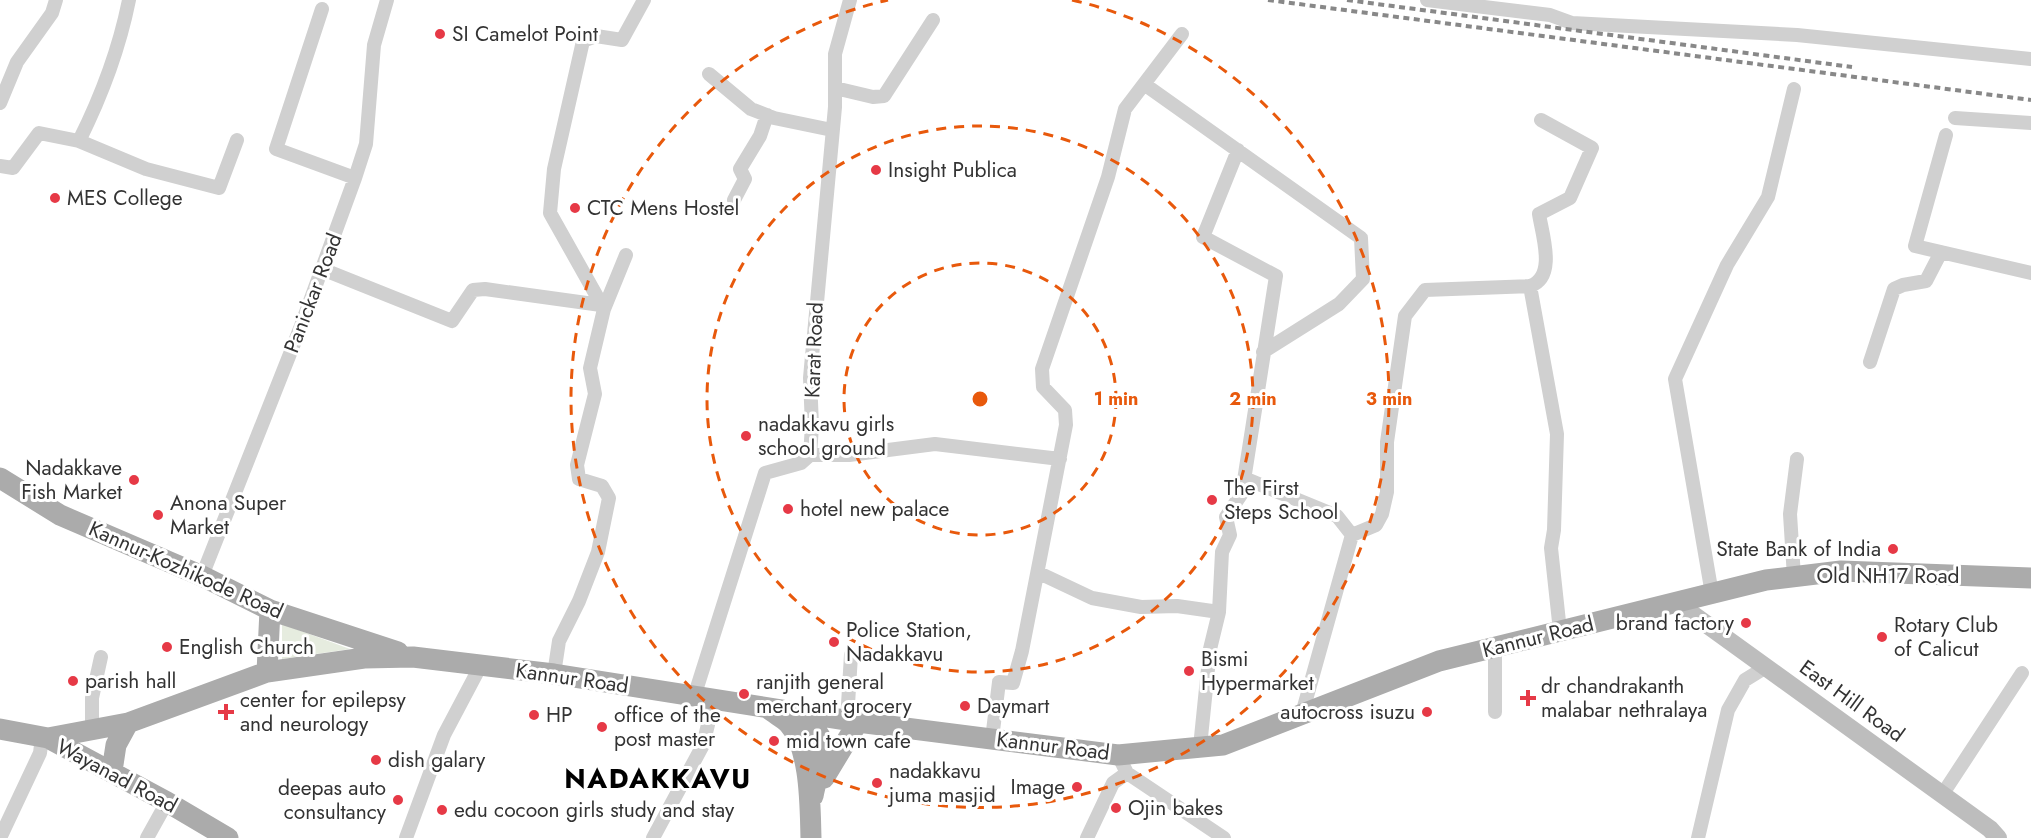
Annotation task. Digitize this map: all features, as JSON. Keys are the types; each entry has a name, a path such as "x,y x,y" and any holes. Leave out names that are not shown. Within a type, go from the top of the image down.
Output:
{"main road":[{"name":"Kannur-Kozhikode Road","path":"0,478 60,515 202,576 270,610 413,657"},
{"name":"Old NH17 Road","path":"1677,603 1766,580 1841,571 2031,578"},
{"name":"Kannur Road","path":"413,657 554,674 852,721 992,739 1122,764 1200,747 1223,745 1439,661 1677,603"},
{"path":"267,672 270,610"},
{"path":"45,738 128,723 267,672 364,658 413,657"},
{"path":"778,710 815,726 823,740 822,765 810,808 811,838"},
{"path":"810,808 852,721"},
{"path":"112,771 116,745 128,723"},
{"name":"Wayanad Road","path":"0,729 45,738 112,771 228,838"}],"street":[{"path":"0,103 18,62 52,13 56,0"},
{"path":"79,141 98,104 120,45 129,0"},
{"name":"Panickar Road","path":"202,576 356,178 366,144 374,45 387,0"},
{"path":"603,307 550,213 554,169 583,41 596,36 622,40 644,0"},
{"name":"Karat Road","path":"810,455 812,426 810,378 832,130 835,54 850,0"},
{"path":"1427,0 1550,15 1572,23 1797,35 2031,59"},
{"path":"322,9 276,149 356,178"},
{"path":"835,88 873,97 884,96 933,20"},
{"path":"992,739 999,682 1013,682 1039,573 1066,425 1065,410 1043,387 1042,369 1108,177 1125,109 1182,34"},
{"path":"709,74 751,109 832,130"},
{"path":"1144,84 1361,237 1363,279 1339,304 1263,352"},
{"path":"1712,594 1675,379 1727,265 1768,197 1794,89"},
{"path":"734,200 745,179 740,168 760,136 767,115"},
{"path":"1955,118 2031,123"},
{"path":"1302,714 1352,536 1376,525 1382,514 1387,492 1387,442 1405,316 1414,301 1425,290 1530,286 1540,280 1545,273 1546,261 1539,214 1569,198 1592,148 1541,120"},
{"path":"0,166 13,168 39,133 79,141 146,169 219,188 237,140"},
{"path":"1946,135 1915,246 2031,273"},
{"path":"1200,747 1210,649 1219,612 1222,552 1230,535 1226,517 1242,493 1276,276 1203,237 1238,150"},
{"path":"1870,362 1894,289 1926,281 1941,252"},
{"path":"554,674 559,641 579,601 598,552 609,498 602,486 579,479 577,465 595,394 590,368 603,307 626,255"},
{"path":"322,268 452,321 473,290 485,289 603,307"},
{"path":"1530,286 1557,434 1554,530 1551,548 1560,632"},
{"path":"653,838 704,745 704,698 765,473 801,463 810,455 849,455 935,444 1060,459"},
{"path":"1794,577 1790,514 1797,459"},
{"path":"1244,478 1337,516 1352,536"},
{"path":"1039,573 1092,598 1141,608 1177,606 1219,612"},
{"name":"East Hill Road","path":"1677,603 1998,838"},
{"path":"1495,647 1495,712"},
{"path":"851,655 852,721"},
{"path":"92,731 92,698 101,657"},
{"path":"406,838 444,735 480,665"},
{"path":"1699,838 1728,710 1745,680 1766,667"},
{"path":"1942,795 2022,673"},
{"path":"0,838 45,738"},
{"path":"1087,838 1122,764 1224,838"},
{"path":"147,838 167,802"}],"shaded area":[{"path":"282,624 350,649 282,659"}],"railway":[{"path":"1268,0 2031,100"},
{"path":"1347,0 1852,67"}],"place":[{"name":"SI Camelot Point","path":"440,34"},
{"name":"Insight Publica","path":"876,170"},
{"name":"MES College","path":"55,198"},
{"name":"CTC Mens Hostel","path":"575,208"},
{"name":"nadakkavu girls school ground","path":"746,436"},
{"name":"Nadakkave Fish Market","path":"134,480"},
{"name":"The First Steps School","path":"1212,500"},
{"name":"hotel new palace","path":"788,509"},
{"name":"Anona Super Market","path":"158,515"},
{"name":"State Bank of India","path":"1893,549"},
{"name":"brand factory","path":"1746,623"},
{"name":"Rotary Club of Calicut","path":"1882,637"},
{"name":"Police Station, Nadakkavu","path":"834,642"},
{"name":"English Church","path":"167,647"},
{"name":"Bismi Hypermarket","path":"1189,671"},
{"name":"parish hall","path":"73,681"},
{"name":"ranjith general merchant grocery","path":"744,694"},
{"name":"dr chandrakanth malabar nethralaya","path":"1528,698"},
{"name":"Daymart","path":"965,706"},
{"name":"center for epilepsy and neurology","path":"226,712"},
{"name":"autocross isuzu","path":"1427,712"},
{"name":"HP","path":"534,715"},
{"name":"office of the post master","path":"602,727"},
{"name":"mid town cafe","path":"774,741"},
{"name":"dish galary","path":"376,760"},
{"name":"nadakkavu juma masjid","path":"877,783"},
{"name":"Image","path":"1077,787"},
{"name":"deepas auto consultancy","path":"398,800"},
{"name":"Ojin bakes","path":"1116,808"},
{"name":"edu cocoon girls study and stay","path":"442,810"}],"district":[{"name":"NADAKKAVU","path":"658,778"}]}
